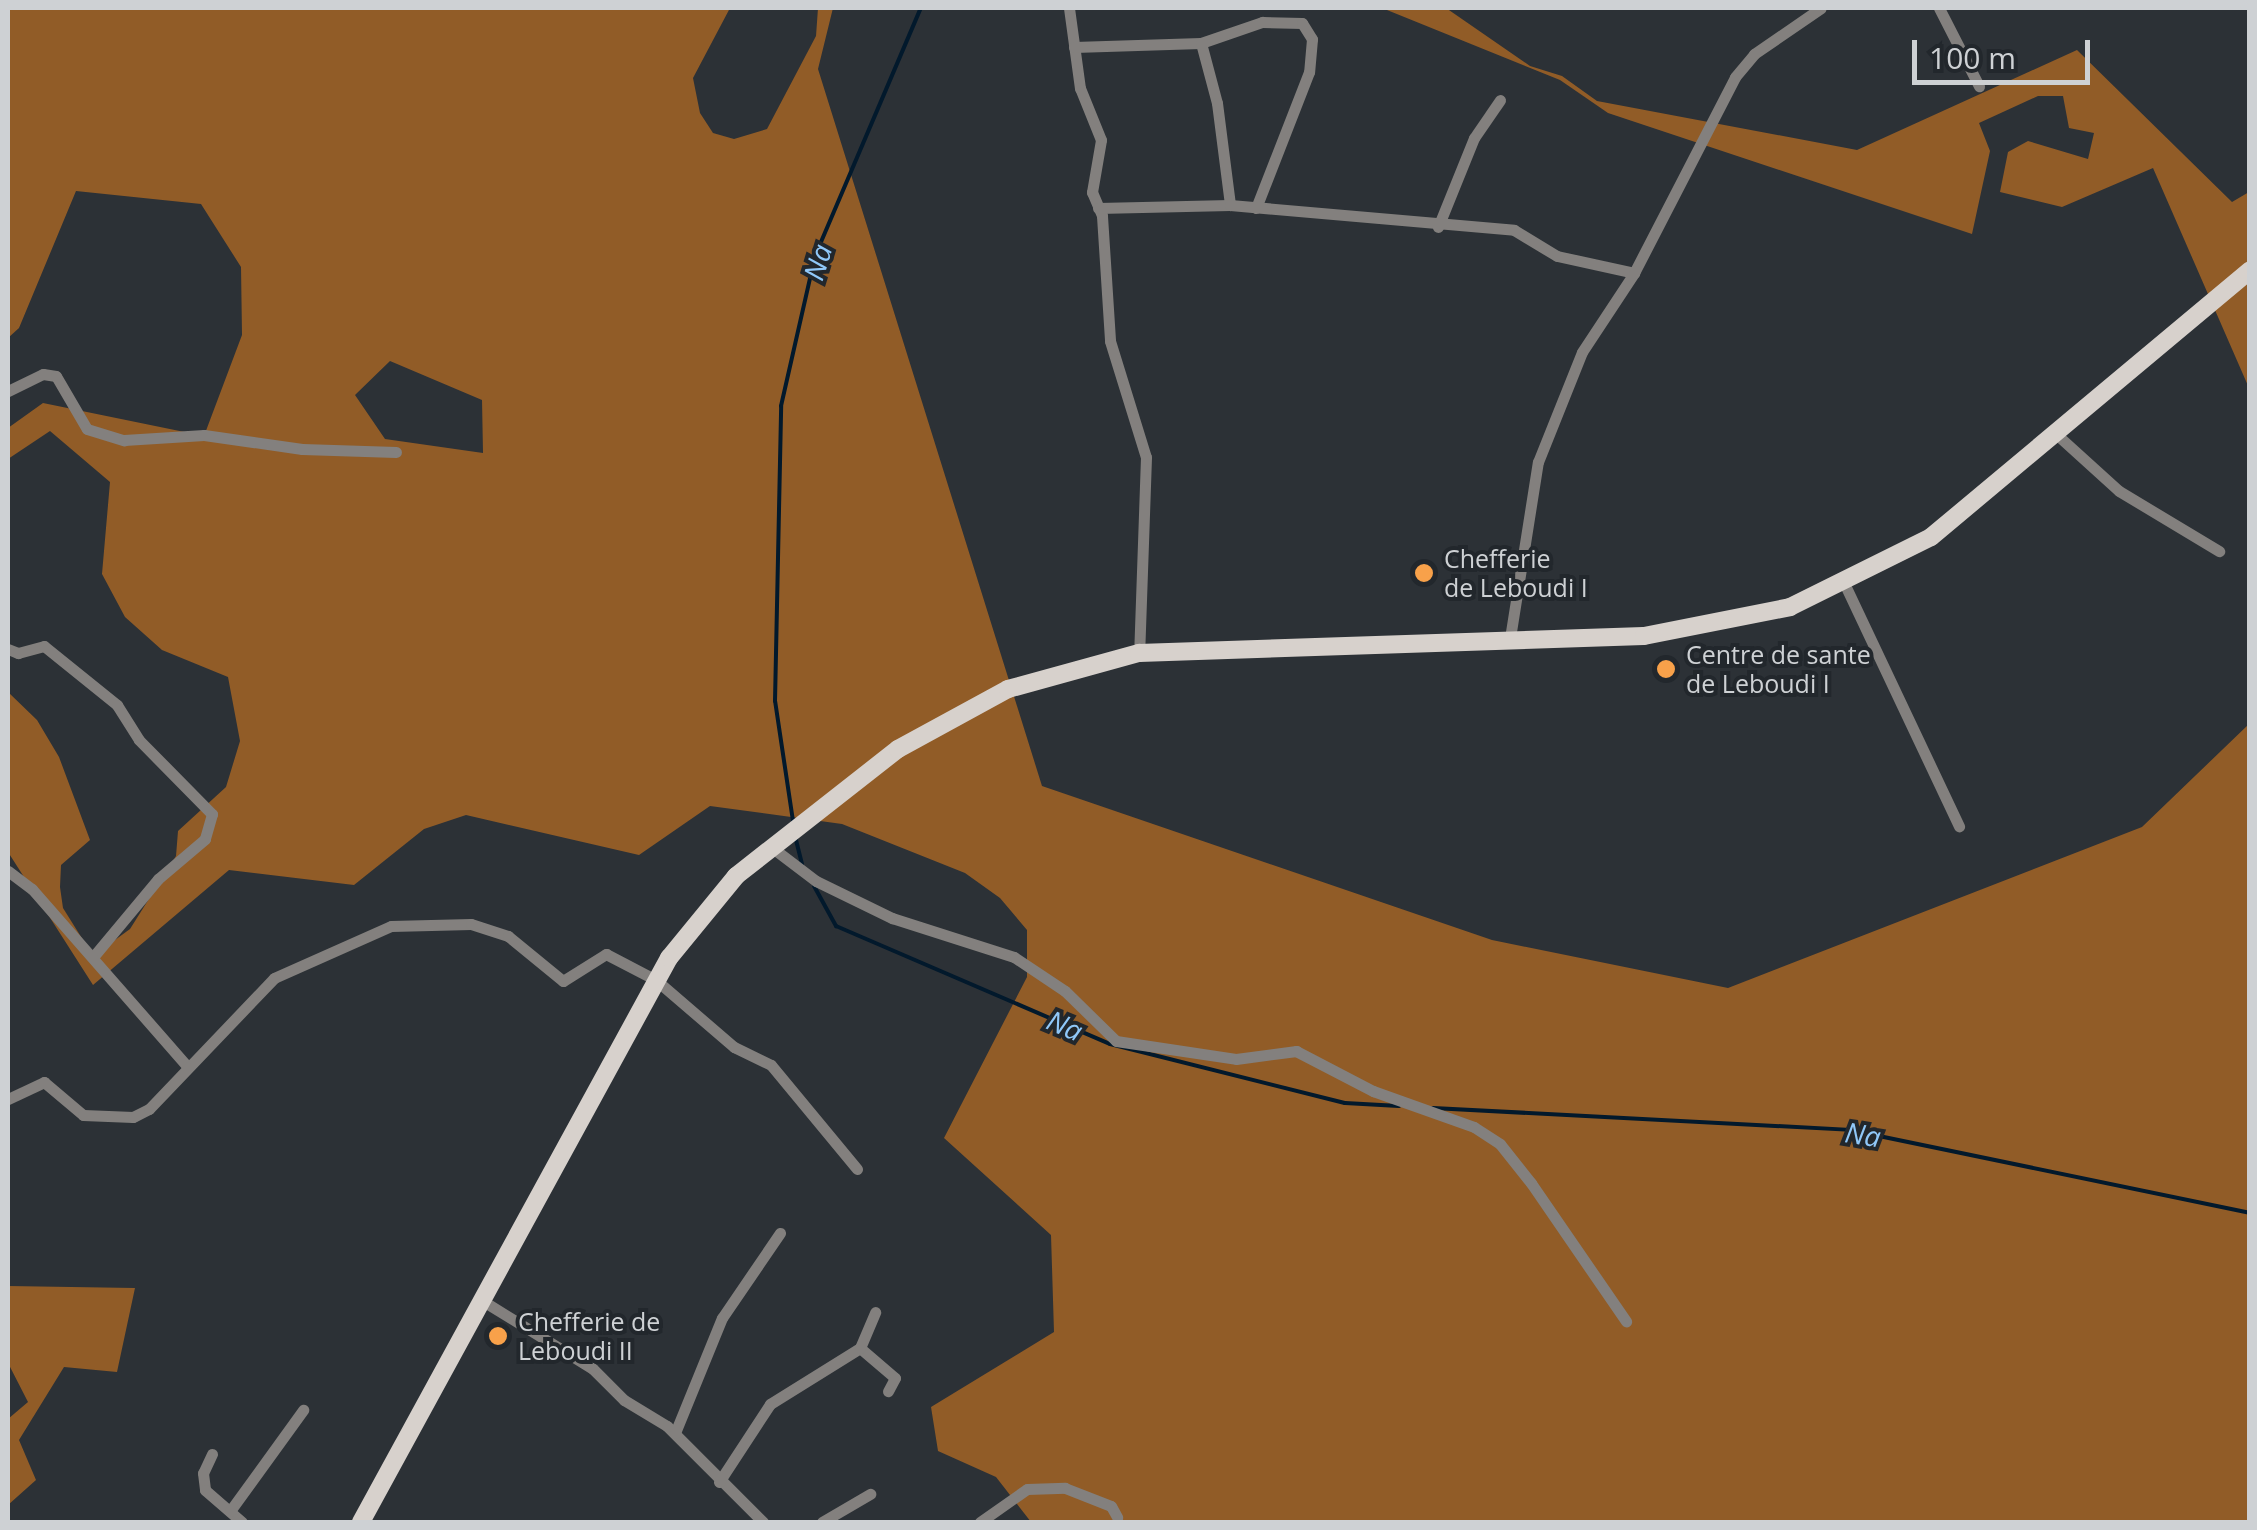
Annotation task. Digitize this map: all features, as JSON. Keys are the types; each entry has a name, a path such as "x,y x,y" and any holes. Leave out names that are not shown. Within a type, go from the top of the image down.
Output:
{"main road":[{"path":"361,1522 656,980 708,906 770,846 857,778 974,704 1139,653 1694,632 1748,621 1845,585 1930,536 2250,270"}],"street":[{"path":"1069,8 1080,88 1101,140 1092,192 1098,208 1110,340 1146,456 1139,653"},
{"path":"1510,638 1538,462 1582,352 1634,273 1736,77 1754,54 1799,13 1821,8"},
{"path":"1939,8 1979,86"},
{"path":"1074,47 1201,44 1249,25 1296,20 1312,40 1309,72 1256,208"},
{"path":"1201,44 1230,205"},
{"path":"1438,227 1474,138 1500,100"},
{"path":"1098,208 1230,205 1438,227 1514,230 1557,256 1634,273"},
{"path":"8,391 43,374 56,376 87,430 124,440 204,435 302,449 396,452"},
{"path":"2056,433 2119,492 2219,551"},
{"path":"1845,585 1960,826"},
{"path":"8,649 18,654 44,646 117,705 138,740 212,814 205,840 158,880 93,957"},
{"path":"770,846 816,881 892,918 1014,956 1065,991 1116,1041 1236,1059 1296,1051 1373,1090 1474,1126 1500,1144 1531,1183 1626,1321"},
{"path":"8,871 93,957 188,1067"},
{"path":"8,1099 44,1082 83,1115 134,1117 274,978 410,922 495,929 562,981 606,954 656,980 734,1048 772,1065 857,1169"},
{"path":"675,1433 722,1318 780,1233"},
{"path":"484,1301 593,1369 624,1400 675,1433 718,1482 763,1522"},
{"path":"718,1482 770,1404 860,1348 874,1312"},
{"path":"860,1348 894,1378 888,1391"},
{"path":"230,1511 303,1410"},
{"path":"212,1454 202,1482 242,1522"},
{"path":"980,1522 1027,1489 1065,1488 1111,1506 1117,1517"},
{"path":"822,1522 870,1494"}],"shaded area":[{"path":"8,8 730,8 693,78 700,113 713,133 734,139 767,129 816,36 818,8 833,8 818,69 1042,786 1492,940 1728,988 2142,827 2249,724 2249,1522 1031,1522 996,1477 938,1451 931,1407 1054,1332 1051,1235 944,1138 1027,977 1027,930 1000,898 965,873 842,824 710,806 639,855 466,815 424,829 354,885 229,870 93,985 8,852 8,692 37,720 59,757 90,840 61,865 60,887 63,908 93,956 130,929 176,856 178,831 226,787 240,741 228,677 162,650 125,617 102,574 110,482 50,431 8,459 8,428 43,403 204,436 242,335 241,267 201,204 76,191 19,328 8,338","holes":["390,361 482,400 483,453 385,439 355,395"]},
{"path":"1382,8 1446,8 1530,66 1562,76 1597,101 1857,150 2077,50 2232,202 2249,192 2249,388 2153,168 2062,207 2000,192 2008,152 2028,141 2088,159 2094,133 2069,128 2063,96 2038,96 1979,123 1990,151 1972,234 1608,113 1560,80"},
{"path":"8,1286 135,1288 117,1372 64,1367 19,1440 36,1480 8,1505 8,1419 28,1402 8,1363"}],"waterway":[{"name":"Na","path":"793,821 775,701 781,406 815,256 921,8"},
{"name":"Na","path":"796,840 802,864"},
{"name":"Na","path":"814,886 836,926 1110,1044 1345,1103 1399,1106"},
{"name":"Na","path":"1433,1108 1850,1130 2250,1213"}],"place":[{"name":"Chefferie de Leboudi I","path":"1424,573"},
{"name":"Centre de sante de Leboudi I","path":"1666,669"},
{"name":"Chefferie de Leboudi II","path":"498,1336"}]}
